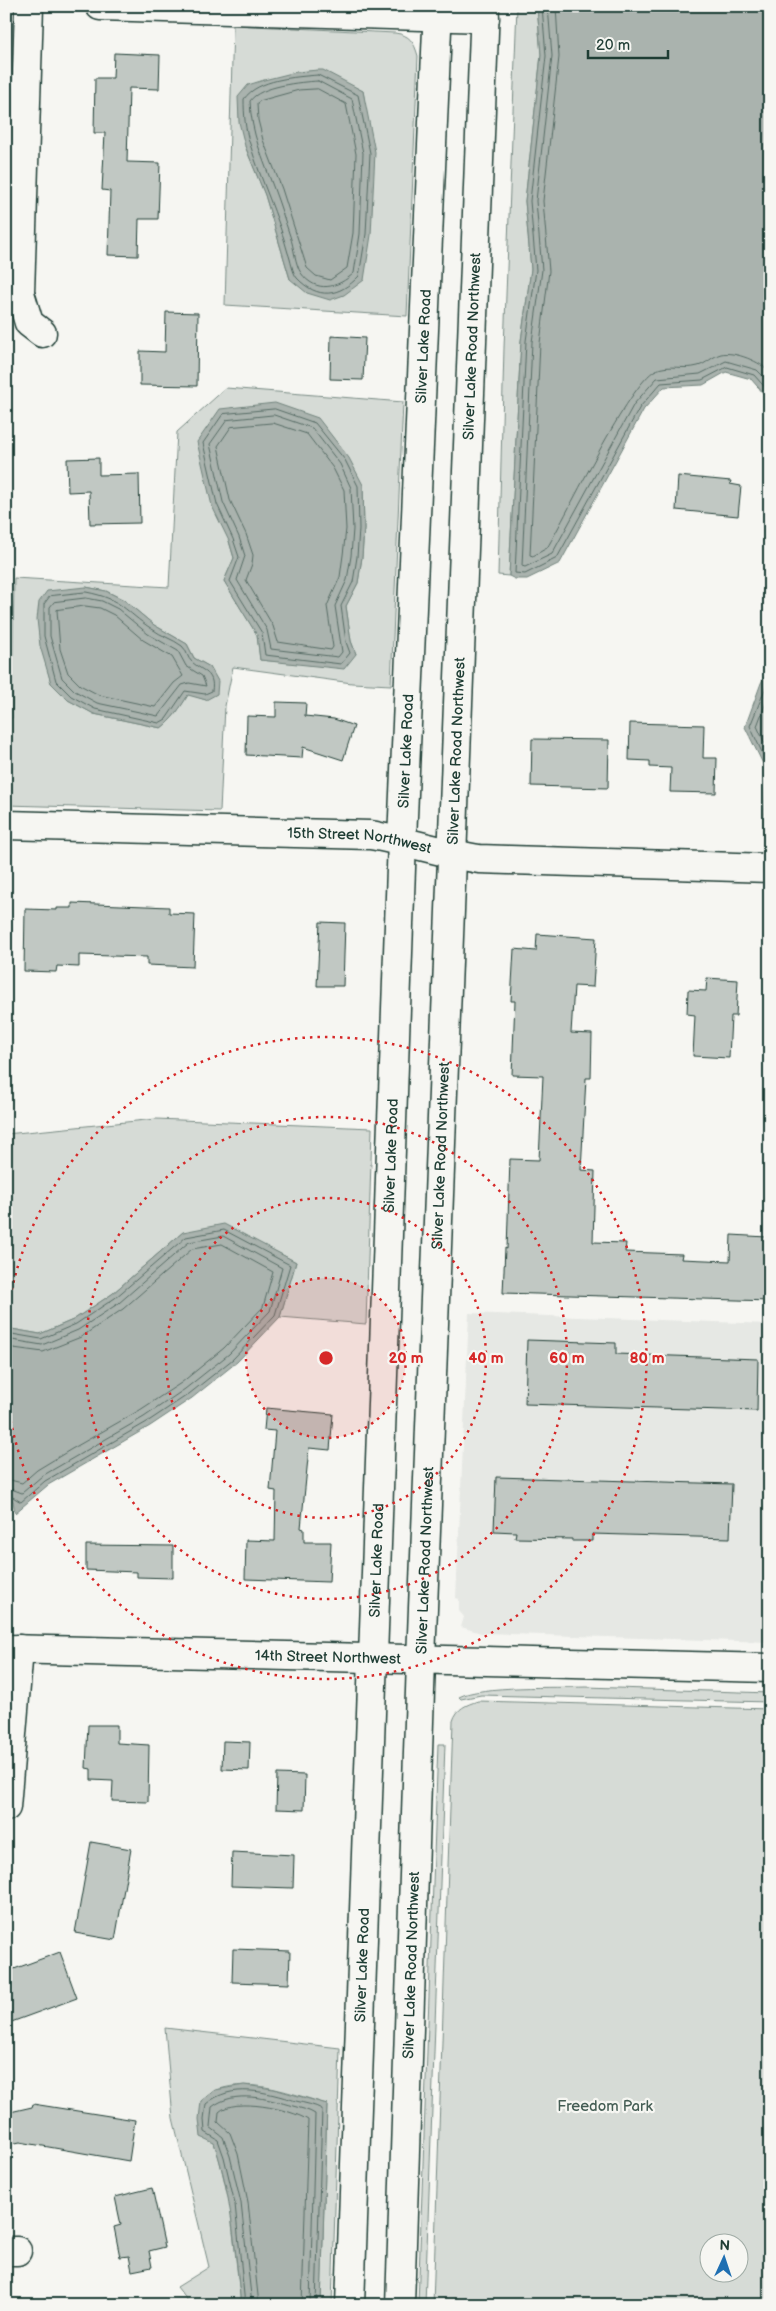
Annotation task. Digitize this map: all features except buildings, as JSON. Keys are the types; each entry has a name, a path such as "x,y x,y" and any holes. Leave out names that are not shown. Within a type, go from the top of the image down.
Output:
{"main road":[{"path":"29,6 20,293 29,323 42,333"},
{"path":"100,6 485,12"},
{"name":"Silver Lake Road","path":"350,2305 402,840 438,11"},
{"name":"Silver Lake Road Northwest","path":"400,2305 421,1660 485,12"},
{"name":"15th Street Northwest","path":"6,825 370,835 402,840 451,854 479,859 770,868"},
{"path":"6,1807 12,1649"},
{"name":"14th Street Northwest","path":"12,1649 770,1668"}],"shaded area":[{"path":"469,1313 770,1324 770,1642 481,1633 461,1627 464,1617 459,1611 459,1599 456,1598"}],"green space":[{"path":"517,6 537,6 541,55 525,201 531,269 521,341 509,576 498,575 504,348"},
{"path":"233,25 395,33 408,37 413,43 418,56 407,316 225,305","holes":["349,85 363,91 366,110 290,279 265,195 245,146"]},
{"path":"226,388 403,402 391,685 352,683 233,667 225,706 220,811 6,805 6,723 12,718 14,578 169,587 177,432","holes":["363,485 364,529 362,557 358,583 346,606 351,641 356,654 296,663 260,660 257,635 224,581 234,558 229,541","86,587 106,591 124,600 154,625 187,644 194,658 210,667 206,700 188,694 176,713 161,728 94,714 68,700 51,683 39,637"]},
{"path":"766,775 770,778 770,847 763,847"},
{"path":"156,1119 372,1128 366,1324 280,1317 296,1262 265,1246 183,1232 112,1294 73,1320 40,1334 6,1328 6,1134"},
{"path":"586,1687 770,1693 770,1702 481,1695 461,1699 459,1697 470,1693 501,1689"},
{"name":"Freedom Park","path":"478,1701 770,1709 770,2305 433,2305 453,1721 460,1710"},
{"path":"438,1744 445,1744 425,2305 418,2305"},
{"path":"165,2028 340,2048 332,2305 321,2305 327,2104 272,2088 258,2086 231,2086 213,2092 201,2101 219,2158 230,2205 241,2305 191,2305 177,2287 209,2267 173,2118"}],"water":[{"path":"537,6 770,6 770,401 751,379 726,372 703,385 664,387 644,409 560,563 527,579 515,579 509,576 521,341 531,269 525,201 541,55"},
{"path":"323,70 363,91 375,152 371,235 364,280 344,295 330,300 307,293 290,279 265,195 245,146 239,122 238,97 248,85 296,72"},
{"path":"275,403 318,418 349,458 363,485 364,529 362,557 358,583 346,606 351,641 356,654 344,669 260,660 257,635 224,581 234,558 229,541 212,506 197,442 220,409"},
{"path":"86,587 106,591 124,600 154,625 187,644 194,658 210,667 218,681 217,694 206,700 188,695 176,713 161,728 94,714 68,700 51,683 40,646 37,619 39,602 47,591"},
{"path":"770,667 770,778 745,727 761,683"},
{"path":"224,1224 296,1262 280,1317 237,1362 192,1398 150,1426 48,1485 15,1513 13,1501 6,1497 6,1328 40,1334 73,1320 112,1294 183,1232"},
{"path":"244,2085 274,2089 327,2104 321,2305 241,2305 232,2223 225,2183 214,2143 201,2137 199,2119 201,2101 215,2090"}]}
